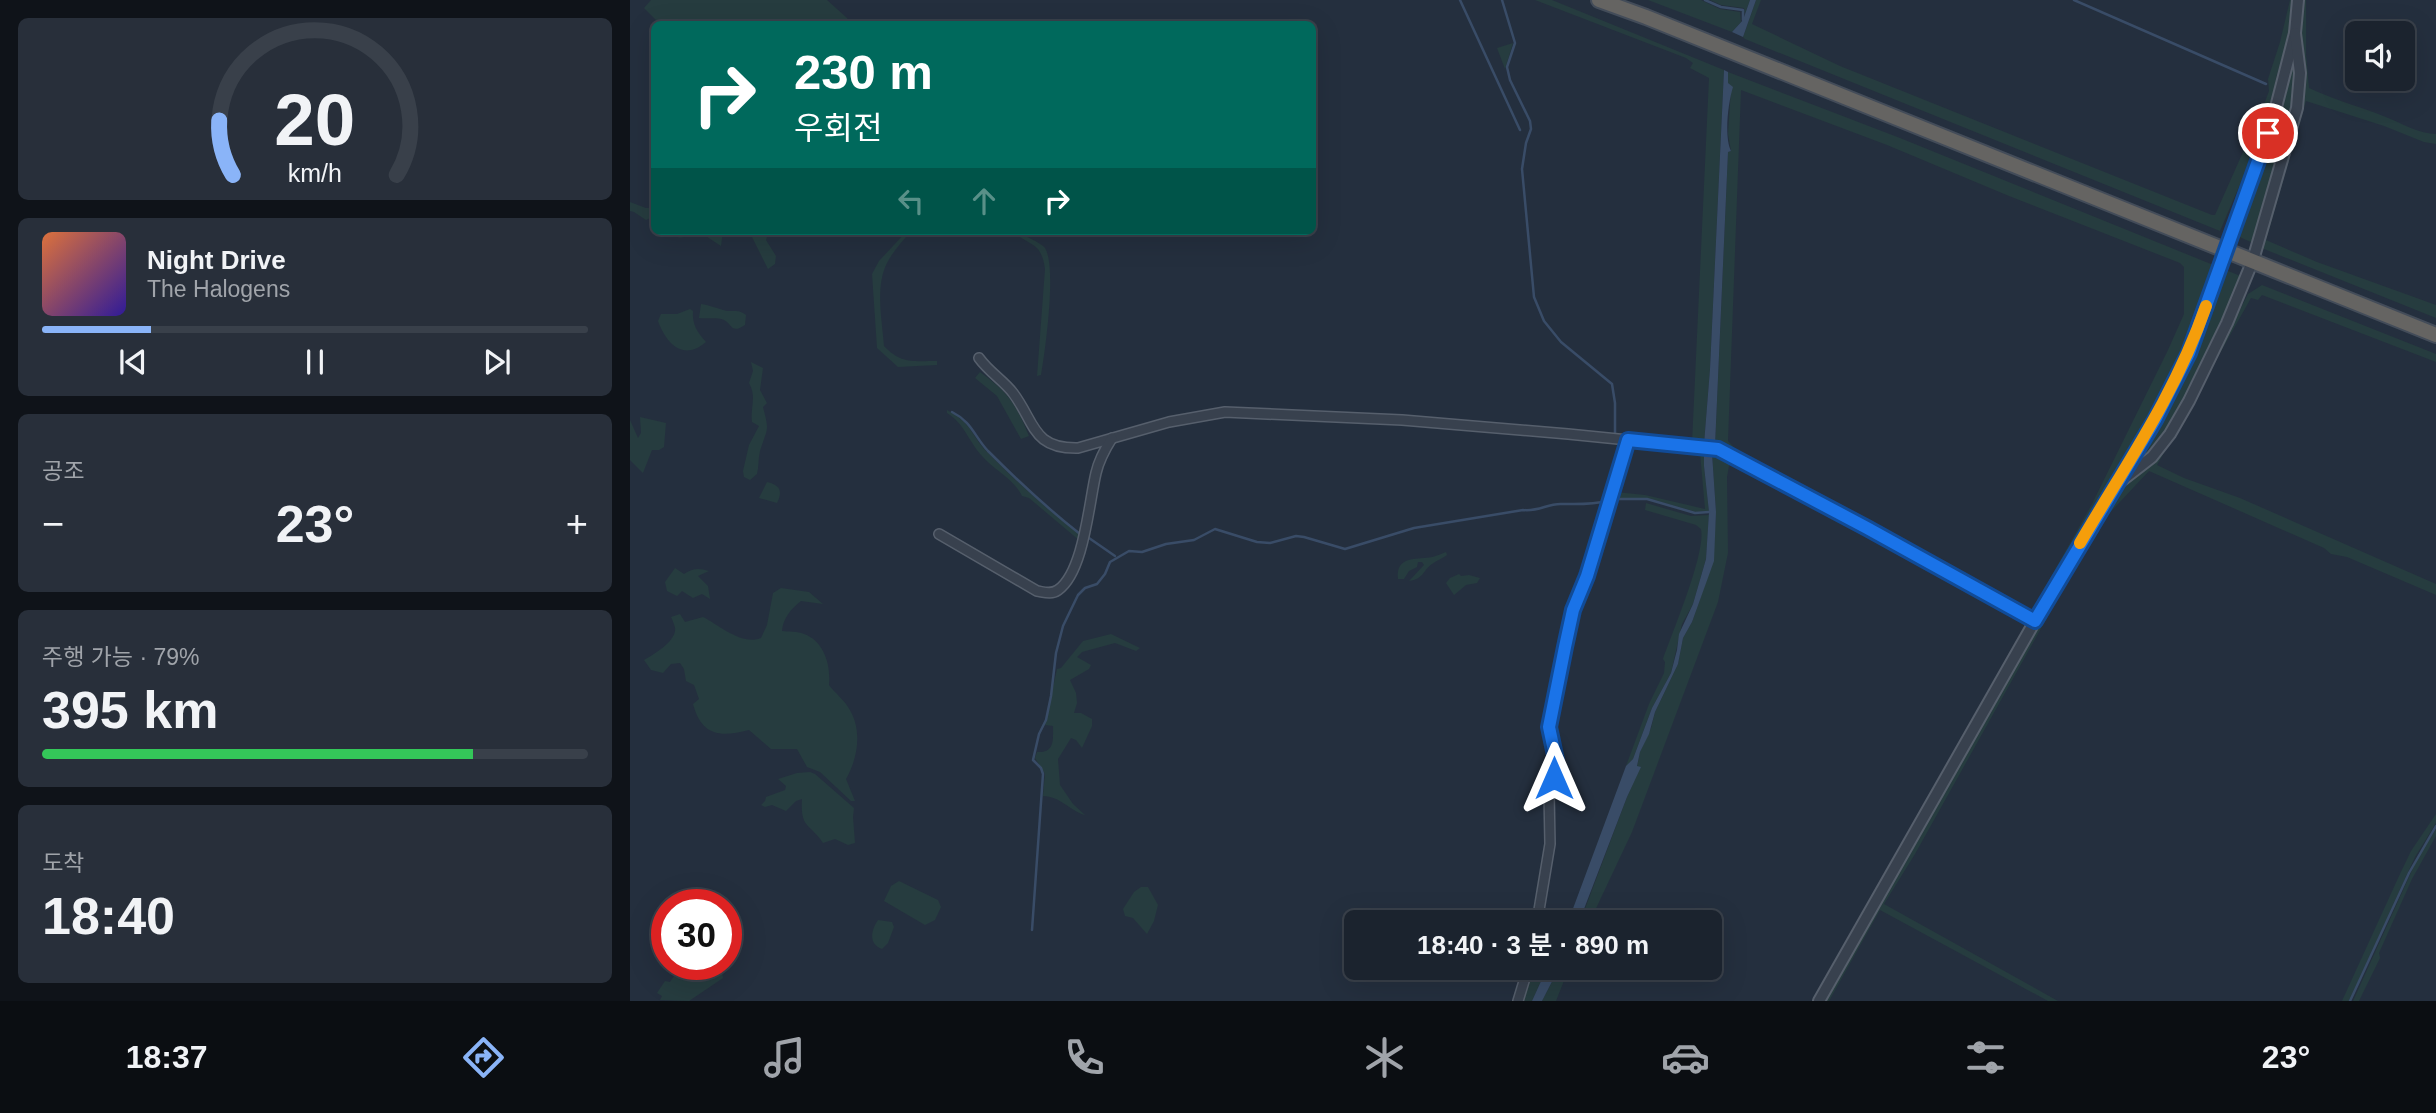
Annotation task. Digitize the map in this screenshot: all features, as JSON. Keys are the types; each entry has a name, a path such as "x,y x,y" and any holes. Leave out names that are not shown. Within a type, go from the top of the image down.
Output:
{"highway":[{"path":"1599,0 2436,335"}],"street":[{"path":"1819,1001 2035,621 2155,420 2189,353 2273,119 2295,33 2298,0"},
{"path":"2117,484 2152,457 2169,434 2189,401 2227,323 2253,260 2297,108 2300,74 2295,33"},
{"path":"979,358 990,373 1012,392 1030,424 1045,441 1065,448 1078,448 1169,422 1225,412 1402,420 1718,449 2035,621"},
{"path":"939,534 1037,591 1049,593 1058,590 1078,560 1102,454 1112,438"},
{"path":"1539,910 1550,844 1549,792 1556,760 1549,727 1573,610 1587,576 1628,440"},
{"path":"1518,1001 1524,980"}],"green space":[{"path":"651,0 827,0 848,21 657,21 644,8"},
{"path":"1535,0 1552,0 1724,70 1704,444 1692,443 1709,78 1690,68 1693,63 1686,58"},
{"path":"1648,0 1701,0 1720,9 1740,12 1741,22 1732,32"},
{"path":"1710,0 1750,0 1745,14 1744,8 1721,5"},
{"path":"1756,0 1761,0 1752,24 1840,66 2215,215 2263,107 2290,0 2296,0 2291,30 2264,128 2220,231 1745,39 1743,37"},
{"path":"2303,0 2306,0 2309,88 2414,129 2436,134 2436,144 2306,101 2266,240 2317,262 2436,305 2436,318 2259,247 2285,161 2301,46"},
{"path":"1513,43 1505,69 1497,48"},
{"path":"2289,69 2295,70 2295,104 2253,243 2233,234"},
{"path":"1728,72 1900,138 2243,277 2180,409 2147,454 2131,466 2171,401 2193,358 2184,354 2164,394 2080,532 2035,613 2030,614 2092,504 2184,314 2184,267 2180,263 1887,145 1741,90 1728,441 1743,457 1724,447 1715,446 1728,152 1731,151 1728,134 1731,89"},
{"path":"630,202 651,208 651,218 646,220 630,211"},
{"path":"704,235 722,235 721,246"},
{"path":"750,235 768,235 766,240 776,256 775,264 768,269"},
{"path":"903,235 908,235 889,259 883,272 880,303 884,346 902,359 937,361 937,365 898,367 877,348 872,274 879,261"},
{"path":"1024,235 1045,248 1050,273 1047,330 1041,375 1037,376 1045,269 1038,249 1019,236"},
{"path":"2262,285 2436,354 2436,362 2262,295 2258,300 2251,298 2157,465 2184,478 2240,498 2436,584 2436,595 2347,557 2331,554 2324,548 2149,471 2103,520 2091,539 1915,854 1884,904 2058,1001 2048,1001 1880,910 1829,1001 1824,1001 2099,517 2133,478 2154,461 2194,399 2248,294"},
{"path":"701,304 743,313 746,315 745,325 735,329 721,319 699,318"},
{"path":"690,309 693,311 696,328 706,342 698,348 683,350 671,343 658,321 661,314 677,314"},
{"path":"751,362 763,368 760,390 767,403 763,407 767,426 759,454 757,474 750,480 744,477 743,471 749,445 759,426 752,422 753,398 749,383 753,371"},
{"path":"980,372 1010,400 1029,436 1021,439 997,396 975,378"},
{"path":"947,410 967,425 981,446 1010,474 1081,536 1080,541 1029,498 1022,496 1014,485 977,451"},
{"path":"640,417 666,423 664,447 652,450 643,473 630,460 630,420 638,438 641,433"},
{"path":"1704,452 1709,511 1696,512 1647,498 1615,498 1616,492 1645,495 1705,509 1700,453"},
{"path":"1712,453 1733,459 1727,477 1728,553 1718,602 1632,832 1595,910 1585,910 1640,768 1637,767 1640,752 1678,664 1683,638 1692,622 1713,561 1716,512"},
{"path":"767,482 779,489 777,503 759,498"},
{"path":"1646,503 1691,516 1709,515 1706,559 1693,604 1682,624 1671,673 1652,708 1633,759 1626,766 1649,704 1664,673 1663,659 1694,574 1701,540 1701,529 1696,525 1645,510"},
{"path":"1446,552 1447,555 1432,564 1420,577 1409,581 1424,565 1422,562 1418,562 1417,567 1409,571 1404,579 1398,579 1401,564"},
{"path":"675,568 684,574 696,569 709,571 698,576 708,586 710,599 702,594 693,598 682,591 677,596 667,591 665,582"},
{"path":"1459,574 1480,578 1477,583 1466,585 1454,595 1446,583"},
{"path":"781,588 809,592 823,604 801,601 788,614 782,631 802,633 817,642 827,662 829,685 853,716 857,734 856,753 846,779 855,801 851,801 820,772 807,767 797,749 771,749 749,730 721,734 707,729 693,704 699,699 694,685 686,681 680,663 671,664 663,673 651,670 644,660 664,647 672,638 675,628 671,617 680,614 685,622 703,617 739,637 754,640 761,638 767,625 773,593"},
{"path":"1111,634 1140,648 1136,651 1115,643 1082,652 1077,657 1091,665 1070,680 1076,693 1074,713 1081,713 1092,719 1092,726 1082,748 1071,738 1058,759 1060,785 1073,804 1085,815 1055,798 1043,796 1045,774 1035,758 1037,752 1043,752 1052,745 1053,726 1045,725 1057,669 1061,668 1083,641"},
{"path":"810,772 854,808 855,843 848,845 835,839 823,843 804,821 802,799 786,811 772,805 761,805 766,797 785,790 786,786 778,779"},
{"path":"2436,814 2436,823 2415,857 2349,1001 2342,1001 2411,851"},
{"path":"2436,829 2436,836 2412,879 2379,953 2380,958 2359,1001 2353,1001 2418,857"},
{"path":"899,881 938,900 941,907 935,920 925,925 884,901 891,886"},
{"path":"1141,887 1148,887 1158,905 1147,934 1133,918 1125,916 1123,909 1134,892"},
{"path":"878,920 892,922 894,927 888,943 882,949 874,944 872,936"},
{"path":"720,980 689,1001 660,1000 662,996 657,993 665,981"},
{"path":"1528,980 1542,980 1532,1001 1521,1001"},
{"path":"1553,980 1564,980 1556,1001 1542,1001"}],"water":[{"path":"1750,0 1756,0 1743,37 1732,32 1743,20"},
{"path":"1724,70 1728,72 1728,83 1733,87 1728,120 1731,151 1728,152 1715,446 1704,444"},
{"path":"1704,452 1712,453 1716,512 1714,561 1692,622 1683,638 1678,664 1640,752 1637,766 1641,767 1584,910 1572,910 1626,766 1633,759 1652,708 1671,673 1679,634 1693,604 1706,559 1709,512"},
{"path":"1542,980 1553,980 1542,1001 1532,1001"}],"waterway":[{"path":"1460,0 1520,130"},
{"path":"1502,0 1515,43 1507,67 1531,129 1522,169 1534,297 1544,321 1561,342 1612,384 1615,433"},
{"path":"1705,0 1721,7 1743,10 1743,20"},
{"path":"2074,0 2266,84"},
{"path":"952,412 968,425 1010,473 1080,534"},
{"path":"1616,499 1647,499 1695,513 1709,512"},
{"path":"1032,930 1043,774 1033,760 1039,734 1046,720 1063,626 1078,595 1085,588 1097,584 1110,562 1129,551 1142,552 1166,544 1194,540 1215,529 1257,542 1270,543 1296,536 1345,549 1414,528 1534,510 1557,504 1607,501"},
{"path":"1089,538 1115,556"},
{"path":"2350,1001 2409,873 2436,826"}],"slow traffic":[{"path":"2080,543 2155,420 2189,353 2206,306"}],"route":[{"path":"1554,778 1556,760 1549,727 1573,610 1587,576 1628,440 1718,449 1734,456 2035,621 2155,420 2189,353 2268,133"}]}
